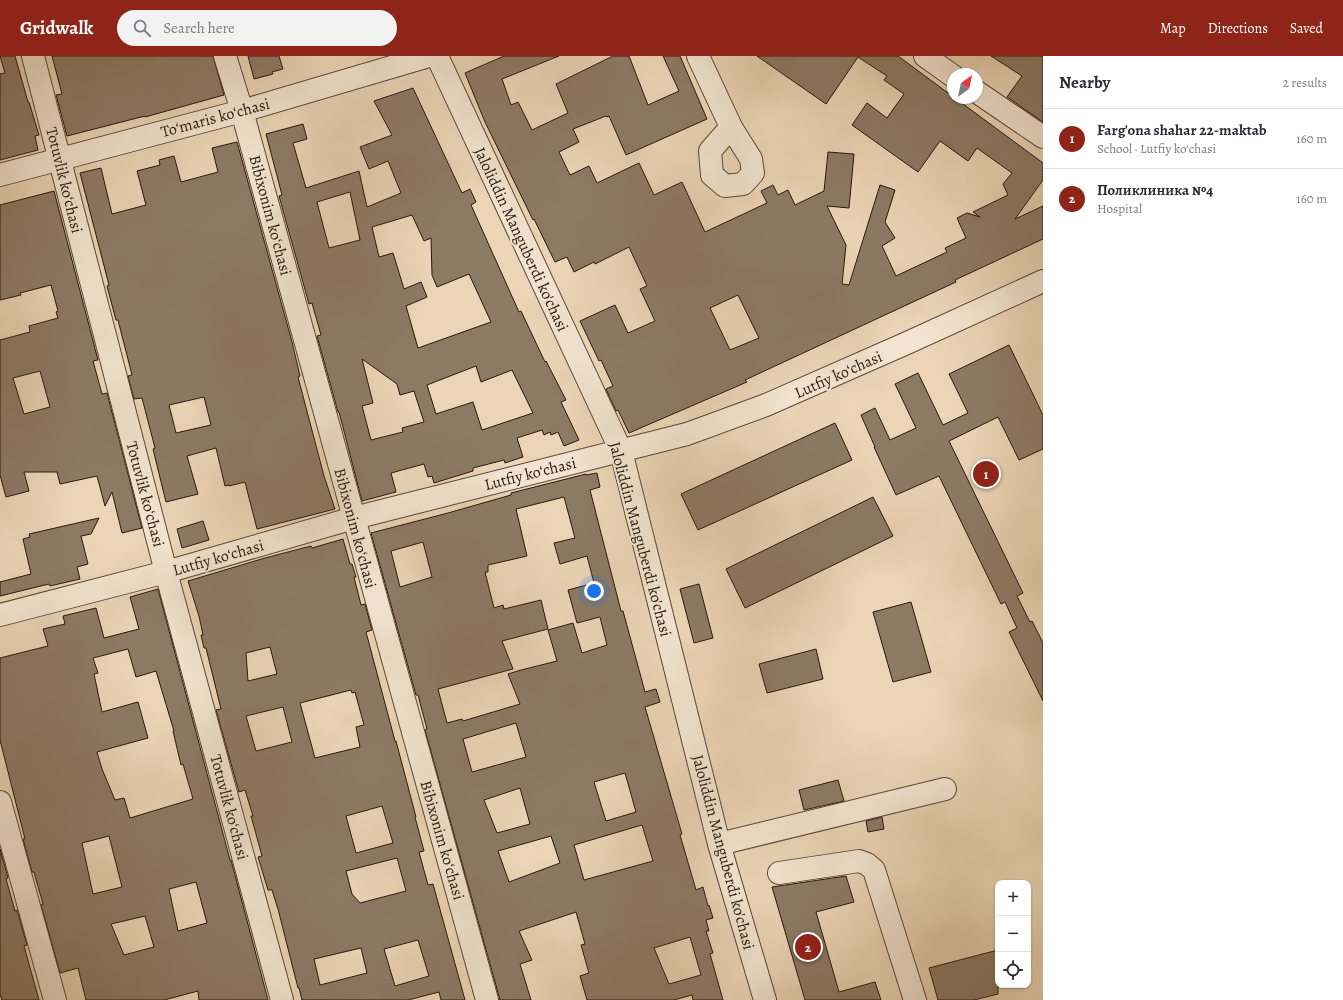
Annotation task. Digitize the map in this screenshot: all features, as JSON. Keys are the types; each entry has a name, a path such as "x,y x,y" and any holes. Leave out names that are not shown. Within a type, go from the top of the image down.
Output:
{"street":[{"name":"Totuvlik koʻchasi","path":"33,56 166,572 282,1000"},
{"name":"Bibixonim koʻchasi","path":"224,56 242,110 487,1000"},
{"name":"Toʻmaris koʻchasi","path":"0,174 242,110 429,56"},
{"name":"Jaloliddin Manguberdi ko'chasi","path":"437,56 621,451 719,844 766,1000"},
{"path":"698,56 731,127"},
{"path":"925,56 947,72"},
{"path":"983,96 1043,137"},
{"name":"Lutfiy koʻchasi","path":"0,615 166,572 354,518 687,434 766,405 1043,281"},
{"path":"719,844 945,788"},
{"path":"0,802 55,1000"},
{"path":"779,873 859,861 867,864 874,870 915,1000"}],"building":[{"path":"0,56 15,56 39,135 35,136 38,150 0,160 0,74 5,73"},
{"path":"52,56 213,56 224,95 145,117 67,136 56,95 62,94"},
{"path":"248,56 279,56 283,69 272,72 273,74 254,79"},
{"path":"504,56 559,56 502,79 511,105 518,102 532,130 568,113 556,84 613,56 629,56 648,105 679,91 663,56 680,56 707,119 626,155 609,116 573,129 579,142 559,152 570,175 589,166 597,183 639,163 654,195 682,182 705,232 767,203 761,191 773,185 778,195 788,190 795,205 824,191 828,152 854,154 849,208 827,206 846,245 842,284 849,285 880,185 895,190 885,222 895,238 882,246 896,276 947,252 945,248 966,238 957,218 967,213 980,217 973,212 1008,195 1003,184 1012,173 977,148 968,161 940,141 918,172 852,125 867,103 887,118 904,94 884,80 887,76 858,57 826,104 757,56 898,56 947,92 947,104 963,104 1043,163 1043,180 1015,219 1043,206 1043,239 955,280 956,282 745,380 747,382 629,433 618,410 616,411 606,389 613,386 580,321 615,305 628,333 655,321 640,289 647,286 629,247 595,264 594,262 574,272 567,257 555,262 485,122 465,73","holes":["738,295 759,338 730,350 710,308"]},
{"path":"991,56 1043,56 1043,122 1007,97 1022,76"},
{"path":"413,88 462,193 470,189 476,202 471,205 519,312 521,311 545,362 546,361 566,400 561,402 579,440 564,446 558,432 551,435 550,432 544,435 542,430 517,438 523,457 505,463 504,460 473,468 473,471 434,483 432,476 428,477 424,464 391,473 396,492 362,501 339,412 317,336 321,335 312,303 309,304 279,196 282,195 266,134 303,124 307,139 293,143 306,188 359,171 367,207 401,193 388,161 369,169 360,147 392,135 374,101","holes":["350,192 360,240 329,248 317,202","412,215 424,241 431,238 432,275 437,287 469,274 491,322 418,348 406,306 427,297 421,282 404,289 393,253 379,257 372,227","362,359 397,384 400,395 414,391 424,422 402,428 403,432 371,440 362,406 373,403","476,366 481,382 512,370 533,413 482,430 473,402 436,414 427,385"]},
{"path":"237,142 292,342 300,376 298,377 324,476 335,509 257,529 245,482 225,486 216,448 187,456 198,494 166,502 153,449 155,448 142,398 134,399 128,376 132,375 118,320 116,320 107,286 109,285 80,173 101,168 112,214 146,205 137,171 160,165 159,160 174,156 181,182 218,172 212,148","holes":["204,397 211,425 176,433 169,405"]},
{"path":"54,191 98,360 93,361 102,394 107,393 142,528 122,533 112,492 105,506 97,476 60,484 57,472 24,472 29,491 6,497 0,475 0,340 30,332 29,326 58,318 56,312 58,311 51,285 0,300 0,205","holes":["40,371 50,407 24,414 13,378"]},
{"path":"1009,345 1043,415 1043,449 1019,460 998,417 949,441 1023,593 1017,596 1030,622 1032,621 1043,643 1043,701 1009,632 1017,628 1005,602 1001,604 939,476 896,495 861,415 875,408 890,440 916,428 895,384 918,373 943,425 968,413 949,374"},
{"path":"835,423 852,460 698,530 681,494"},
{"path":"597,473 600,487 590,490 621,611 623,611 645,692 656,689 660,702 645,707 682,834 680,835 696,890 703,887 713,918 706,920 709,931 706,931 713,953 710,954 723,1000 693,1000 692,995 674,1000 587,1000 580,976 589,973 581,945 585,944 576,912 519,931 532,960 520,964 531,1000 500,1000 425,730 427,729 418,695 416,695 371,533 511,495 511,493","holes":["564,497 575,538 554,543 560,564 587,556 594,583 568,590 577,623 600,617 607,645 582,653 573,623 548,630 557,661 508,674 520,704 463,721 462,719 447,723 438,689 513,669 502,641 548,629 541,600 504,609 503,605 494,608 485,572 488,572 488,565 527,556 516,509","423,542 432,577 400,587 391,551","516,723 526,757 472,772 463,739","625,773 636,812 606,821 594,782","520,788 530,824 497,833 484,800","642,825 653,861 584,880 574,845","551,836 560,863 509,882 498,851","690,937 701,975 669,984 654,948"]},
{"path":"873,497 893,536 745,608 726,569"},
{"path":"99,518 91,534 81,536 88,564 77,567 80,579 50,586 49,584 0,596 0,582 31,574 23,539 30,537 29,534"},
{"path":"203,521 209,540 182,548 177,529"},
{"path":"343,539 350,564 352,564 361,605 365,604 372,630 366,632 424,851 419,852 428,885 433,884 465,1000 441,1000 439,992 408,1000 302,1000 278,909 272,890 268,890 258,857 262,856 251,816 253,816 245,790 239,792 216,710 221,709 206,648 204,648 199,616 188,581 265,558 311,546 312,548","holes":["270,647 277,674 248,681 246,653","351,690 352,693 355,692 364,725 356,727 360,747 315,758 300,703","283,707 292,742 256,751 246,716","382,806 393,843 356,853 346,816","397,858 406,891 360,903 352,894 346,871","418,940 429,976 395,986 384,949","361,948 367,973 320,985 314,959"]},
{"path":"699,584 713,638 694,643 680,589"},
{"path":"158,589 268,1000 199,1000 198,991 164,1000 86,1000 78,968 60,973 41,905 43,904 23,839 25,839 0,740 0,658 48,646 43,629 65,624 63,616 96,608 104,638 139,629 130,597","holes":["128,649 136,677 156,671 174,731 181,765 183,764 193,799 130,818 124,798 115,800 102,769 97,752 148,738 138,702 102,712 94,674 98,673 93,658","109,836 122,887 93,894 82,843","196,882 207,923 178,931 169,889","145,916 154,947 124,955 111,924"]},
{"path":"911,602 931,672 893,682 873,612"},
{"path":"816,649 823,679 767,693 759,664"},
{"path":"838,780 844,801 804,810 799,790"},
{"path":"882,817 884,829 868,832 866,821"},
{"path":"0,849 8,878 6,879 15,911 17,910 27,945 24,946 39,1000 2,1000 0,994"},
{"path":"846,876 854,902 816,912 839,992 875,982 881,1000 805,1000 772,887"},
{"path":"995,951 995,988 998,988 998,994 974,1000 938,1000 929,968"}],"place":[{"name":"Farg'ona shahar 22-maktab","path":"986,474"},
{"name":"Поликлиника №4","path":"808,947"}]}
